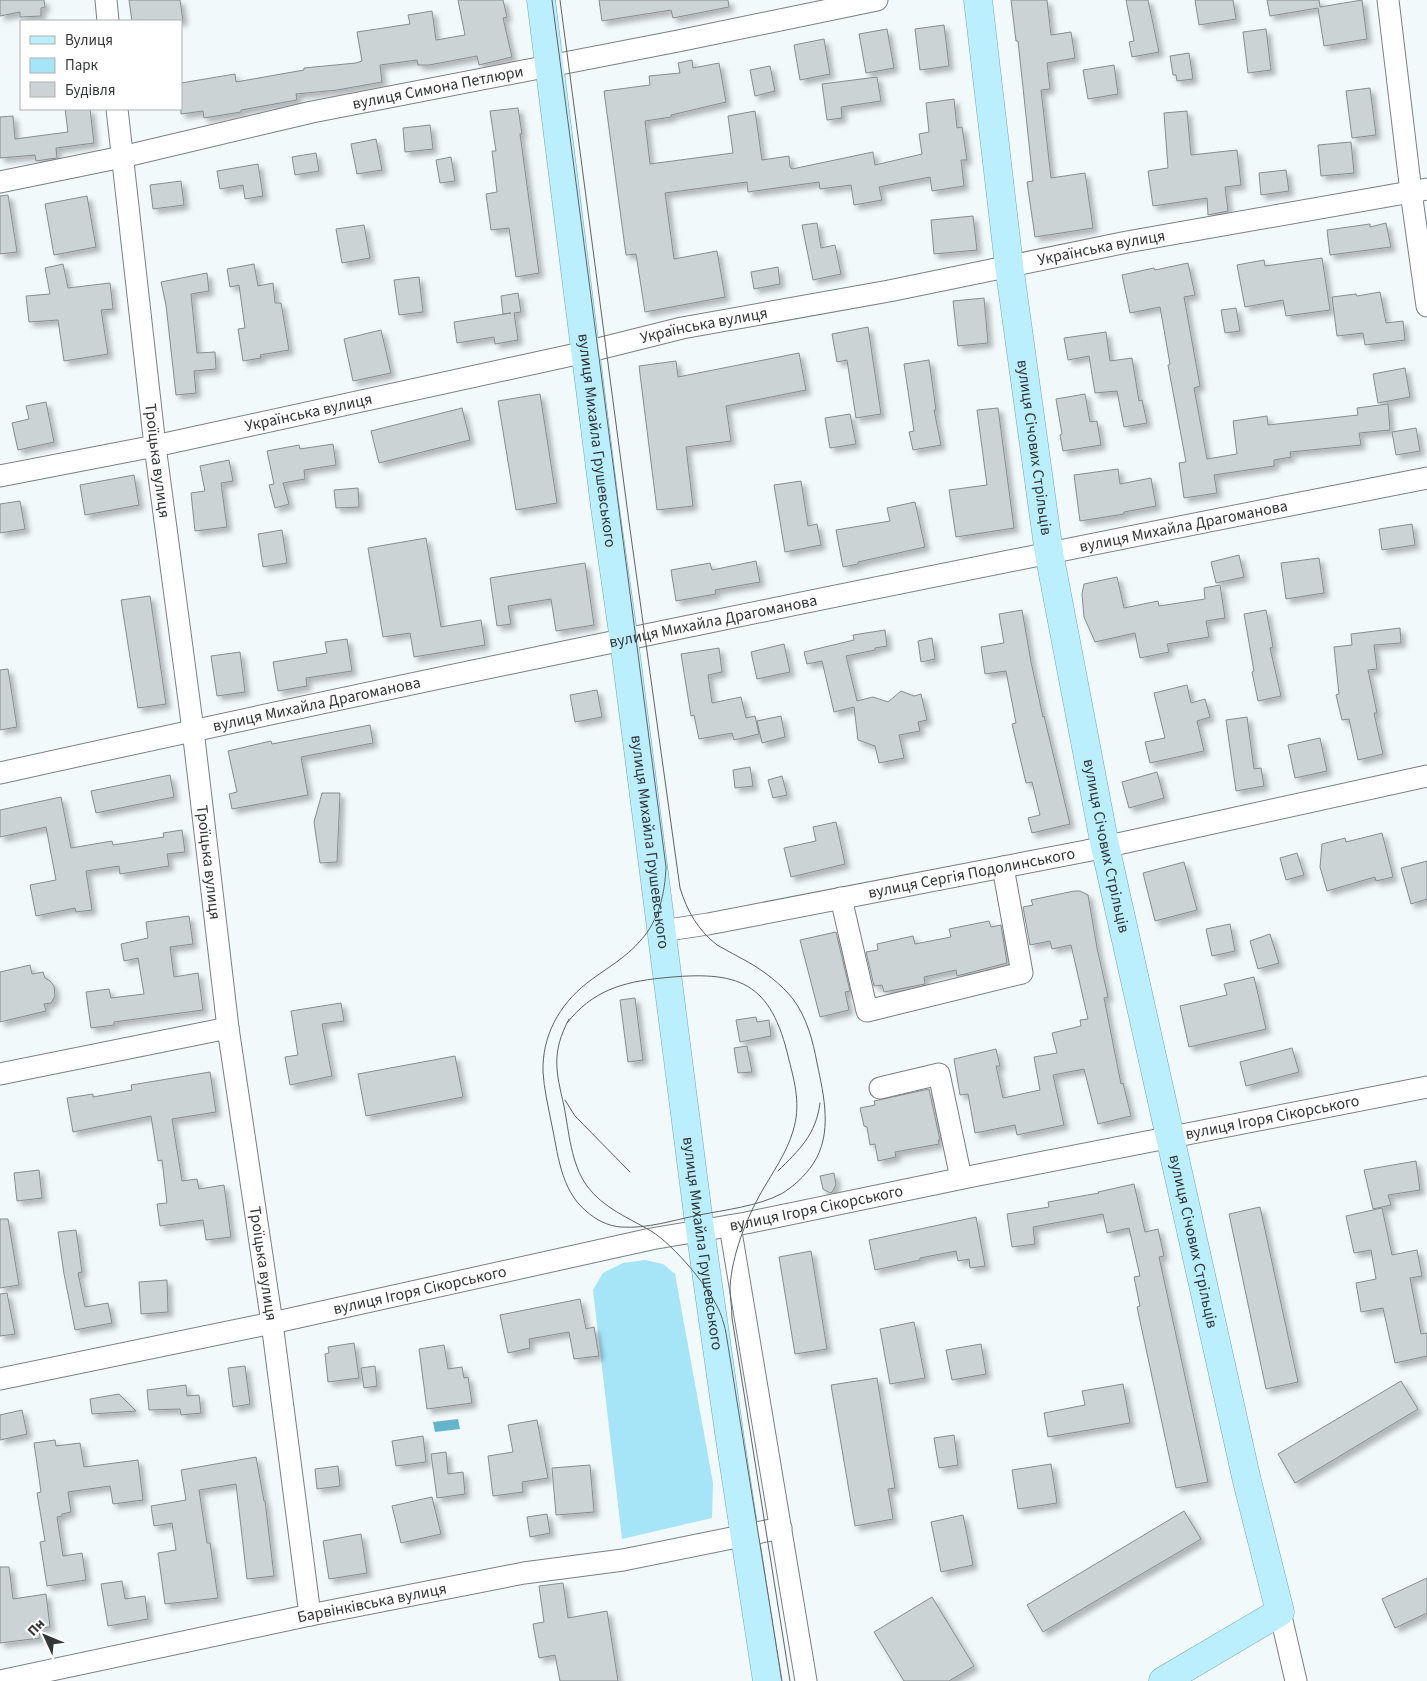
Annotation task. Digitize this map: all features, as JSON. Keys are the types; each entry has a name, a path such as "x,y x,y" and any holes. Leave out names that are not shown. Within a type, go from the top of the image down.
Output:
{"main road":[{"name":"вулиця Михайла Грушевського","path":"541,0 605,507 701,1231 767,1681"},
{"name":"вулиця Січових Стрільців","path":"978,0 1009,265 1049,553 1105,846 1247,1481 1280,1612"},
{"path":"1163,1681 1280,1612"}],"street":[{"path":"106,0 108,20"},
{"name":"вулиця Симона Петлюри","path":"0,182 122,157 312,112 678,41 877,0"},
{"path":"1388,0 1419,191 1427,306"},
{"name":"Троїцька вулиця","path":"117,110 155,446 193,730 228,1028 272,1323 310,1615"},
{"name":"Українська вулиця","path":"0,476 155,446 586,352 682,328 889,291 1127,242 1419,191"},
{"name":"вулиця Михайла Драгоманова","path":"0,773 193,730 624,640 1427,478"},
{"name":"вулиця Сергія Подолинського","path":"661,930 708,924 1003,867 1427,776"},
{"path":"841,898 867,1012 1022,973 1003,867"},
{"path":"0,1074 228,1028"},
{"path":"880,1088 939,1074 961,1178"},
{"name":"вулиця Ігоря Сікорського","path":"0,1379 272,1323 652,1240 1427,1087"},
{"name":"вулиця Михайла Грушевського","path":"730,1226 806,1681"},
{"name":"Барвінківська вулиця","path":"0,1681 310,1615 524,1573 623,1560 781,1528"},
{"name":"вулиця Січових Стрільців","path":"1280,1612 1296,1681"}],"green space":[{"path":"645,1260 663,1264 675,1274 713,1483 712,1518 622,1539 593,1290 603,1273 623,1263"}],"shaded area":[{"path":"458,1419 460,1429 435,1432 433,1422"}],"building":[{"path":"0,0 44,0 45,7 41,8 41,16 20,17 20,12 0,16"},
{"path":"129,0 180,0 183,21 132,20"},
{"path":"458,0 503,0 507,17 503,18 512,57 479,65 477,56 429,65 418,65 417,60 380,65 382,82 337,90 296,94 297,100 204,118 203,111 181,114 182,83 235,74 236,82 304,70 304,68 356,63 362,61 357,32 410,24 408,15 432,11 436,40 465,35"},
{"path":"599,0 728,0 729,7 673,18 671,10 602,21"},
{"path":"1011,0 1047,0 1051,35 1071,32 1075,58 1047,63 1050,89 1041,90 1051,178 1085,173 1093,228 1035,237 1027,182 1033,181 1018,41 1016,41"},
{"path":"1126,0 1148,0 1159,52 1132,57 1129,42 1134,41"},
{"path":"1195,0 1233,0 1236,19 1199,25"},
{"path":"1267,0 1319,0 1320,7 1362,0 1367,39 1324,46 1318,8 1270,16"},
{"path":"944,25 949,66 920,70 915,29"},
{"path":"887,29 894,68 866,73 859,34"},
{"path":"1266,29 1271,70 1248,73 1243,32"},
{"path":"824,39 830,74 800,80 794,45"},
{"path":"1189,53 1193,79 1177,81 1176,75 1173,75 1170,56"},
{"path":"692,60 693,68 719,63 726,102 671,115 671,117 645,121 650,164 733,153 728,116 755,111 762,160 789,156 792,169 873,152 875,165 922,154 919,134 929,132 926,103 954,99 957,128 962,127 967,160 961,160 964,186 932,191 930,177 879,187 882,200 854,205 851,185 820,189 819,182 748,192 747,182 665,193 674,259 717,251 725,297 645,312 636,254 626,255 604,91 650,85 649,76 680,73 678,63"},
{"path":"1114,65 1118,94 1088,99 1083,70"},
{"path":"770,66 775,91 755,96 750,70"},
{"path":"877,77 881,101 841,107 842,118 827,120 822,84"},
{"path":"1370,88 1376,135 1352,138 1346,91"},
{"path":"518,108 539,273 516,277 509,228 491,230 486,194 497,192 492,151 496,151 490,111"},
{"path":"65,110 90,110 94,143 56,148 57,158 36,161 35,155 0,158 0,117 13,116 15,139 68,132"},
{"path":"1187,111 1191,155 1237,150 1241,185 1225,187 1228,211 1208,215 1207,198 1153,206 1148,171 1168,168 1164,113"},
{"path":"430,125 433,149 405,152 403,128"},
{"path":"376,139 382,170 357,174 351,144"},
{"path":"1351,142 1354,173 1321,176 1318,145"},
{"path":"316,153 319,171 295,175 292,157"},
{"path":"451,157 455,181 440,183 436,160"},
{"path":"258,164 263,196 245,199 243,185 220,189 217,171"},
{"path":"1286,170 1289,191 1261,195 1259,173"},
{"path":"181,181 184,205 153,209 150,185"},
{"path":"8,195 17,252 0,254 0,196"},
{"path":"87,196 96,247 54,255 45,204"},
{"path":"973,216 977,250 934,254 931,220"},
{"path":"817,223 821,248 835,245 841,274 813,280 802,225"},
{"path":"1386,223 1391,247 1330,255 1327,230 1370,224 1370,227"},
{"path":"364,225 370,258 342,263 336,229"},
{"path":"1322,258 1330,310 1286,316 1283,300 1245,307 1237,265 1264,260 1265,266"},
{"path":"1188,263 1195,295 1184,297 1200,386 1194,388 1207,459 1237,454 1233,421 1267,416 1268,425 1358,415 1357,408 1388,404 1390,430 1359,433 1361,445 1290,452 1291,457 1274,460 1274,466 1214,475 1217,493 1184,498 1179,463 1186,462 1168,365 1170,364 1160,307 1130,313 1122,275"},
{"path":"63,264 68,288 110,283 113,309 101,310 108,354 64,361 58,320 29,322 26,296 50,294 45,268"},
{"path":"254,264 258,286 273,283 275,303 281,303 289,350 260,355 261,358 243,361 238,329 245,328 239,285 230,287 227,269"},
{"path":"778,267 780,284 754,289 751,272"},
{"path":"207,273 209,291 191,294 197,353 215,352 216,369 194,371 196,393 176,395 166,305 161,282"},
{"path":"419,277 423,312 399,315 394,280"},
{"path":"1380,292 1386,323 1403,321 1405,340 1365,345 1363,333 1337,336 1332,297 1356,294 1357,296"},
{"path":"518,293 521,312 514,313 518,340 495,344 494,337 457,343 454,322 511,313 503,314 501,296"},
{"path":"984,298 988,343 958,346 953,301"},
{"path":"1236,308 1240,331 1225,333 1221,310"},
{"path":"868,327 881,414 856,418 847,360 837,362 832,334"},
{"path":"381,330 391,373 353,381 344,339"},
{"path":"1106,332 1110,361 1132,358 1139,401 1142,400 1147,423 1124,427 1117,391 1095,393 1089,356 1068,360 1064,338"},
{"path":"799,353 806,390 726,406 731,441 686,447 693,506 657,510 639,366 676,361 678,377"},
{"path":"929,360 936,410 934,410 941,445 913,450 909,432 914,431 904,364"},
{"path":"1405,368 1410,397 1378,403 1373,374"},
{"path":"540,394 557,503 516,510 498,401"},
{"path":"1085,394 1090,422 1097,421 1101,445 1063,451 1056,399"},
{"path":"46,402 54,442 18,450 12,423 29,419 26,406"},
{"path":"462,408 470,440 379,463 371,431"},
{"path":"998,408 1014,528 956,537 949,490 987,485 977,410"},
{"path":"850,414 856,444 830,448 825,418"},
{"path":"1416,428 1420,451 1396,455 1392,432"},
{"path":"333,444 336,465 304,470 305,479 283,483 289,504 275,508 269,485 274,484 267,451 299,445 300,449"},
{"path":"229,460 233,481 221,483 227,527 195,531 191,493 205,491 200,466"},
{"path":"1118,469 1120,484 1151,478 1156,506 1124,512 1124,514 1080,521 1074,475"},
{"path":"134,475 139,505 85,515 80,485"},
{"path":"801,481 808,526 817,524 821,545 785,552 774,485"},
{"path":"358,488 359,507 336,508 334,490"},
{"path":"20,501 25,529 0,533 0,504"},
{"path":"915,502 925,547 843,567 836,530 890,521 887,508"},
{"path":"1412,524 1415,545 1382,550 1379,529"},
{"path":"282,530 287,563 263,567 258,534"},
{"path":"426,538 441,627 481,620 485,645 414,657 410,633 383,637 368,548"},
{"path":"1239,555 1244,577 1216,583 1211,562"},
{"path":"1319,558 1324,593 1286,599 1281,563"},
{"path":"756,561 760,582 715,590 716,594 676,601 671,570 710,563 712,570"},
{"path":"585,563 594,625 556,631 551,599 508,606 511,624 497,626 490,578"},
{"path":"1117,577 1124,608 1158,601 1159,606 1205,599 1204,588 1220,585 1225,618 1206,621 1209,637 1167,644 1169,652 1140,658 1135,633 1095,642 1084,617 1082,594 1084,584"},
{"path":"150,596 166,704 138,708 121,600"},
{"path":"1022,610 1043,717 1070,824 1032,833 1028,818 1040,815 1032,782 1026,783 1012,724 1016,723 1006,671 985,674 981,647 1004,643 999,614"},
{"path":"1266,610 1273,647 1270,648 1281,696 1258,701 1244,614"},
{"path":"1400,628 1401,643 1374,645 1377,669 1368,670 1377,713 1374,713 1383,754 1358,760 1349,719 1342,720 1336,695 1339,694 1334,647 1352,645 1351,634"},
{"path":"885,630 887,646 846,656 857,701 873,697 888,702 901,691 914,696 921,694 927,720 918,722 920,731 899,735 904,758 879,763 875,746 858,740 854,707 834,712 822,661 807,664 804,652 854,640 853,635"},
{"path":"932,638 935,659 921,662 918,641"},
{"path":"347,639 352,671 306,678 307,686 278,691 273,662 327,653 325,642"},
{"path":"784,644 790,672 757,679 751,652"},
{"path":"719,648 722,672 708,675 712,703 741,697 746,718 755,716 759,734 734,740 732,733 699,739 694,715 691,716 681,654"},
{"path":"240,652 245,692 217,696 211,656"},
{"path":"8,669 17,727 0,730 0,670"},
{"path":"1187,685 1191,703 1205,699 1210,717 1197,721 1204,751 1150,763 1145,742 1165,738 1154,693"},
{"path":"597,690 602,717 575,722 570,695"},
{"path":"781,716 785,737 762,743 757,721"},
{"path":"1247,717 1254,769 1261,768 1264,786 1236,791 1226,720"},
{"path":"370,725 373,743 301,757 308,795 232,809 229,794 237,792 228,751 271,741 272,744"},
{"path":"1320,738 1327,771 1295,778 1288,745"},
{"path":"750,767 753,786 735,788 733,770"},
{"path":"1157,772 1164,798 1129,808 1122,782"},
{"path":"170,775 174,797 96,813 91,791"},
{"path":"782,776 787,795 773,798 768,780"},
{"path":"322,793 340,793 337,862 320,863 314,822"},
{"path":"61,797 71,848 112,841 113,845 164,837 163,833 182,830 185,852 167,854 169,866 120,874 119,866 86,871 92,910 76,912 75,908 36,916 30,885 56,880 46,827 0,837 0,810"},
{"path":"836,822 845,864 791,877 784,848 816,841 813,827"},
{"path":"1382,833 1393,877 1376,881 1375,877 1327,891 1320,867 1322,844 1345,838 1346,842"},
{"path":"1297,853 1304,875 1286,880 1280,858"},
{"path":"1427,861 1427,899 1411,904 1401,868"},
{"path":"1184,862 1197,910 1155,921 1143,873"},
{"path":"1080,891 1088,895 1108,997 1104,998 1121,1084 1123,1083 1131,1116 1098,1124 1084,1069 1053,1075 1064,1125 1017,1135 1015,1125 975,1133 968,1094 960,1095 954,1059 996,1049 1000,1066 996,1066 1003,1098 1040,1090 1034,1057 1057,1053 1052,1033 1081,1026 1080,1020 1088,1019 1071,945 1052,949 1050,941 1030,945 1023,907 1033,905 1031,900"},
{"path":"189,916 193,944 170,947 174,977 198,973 203,1010 114,1022 114,1025 91,1028 86,992 109,989 111,998 144,994 138,958 124,961 121,944 148,938 146,922"},
{"path":"989,921 991,927 1001,925 1007,963 957,976 956,970 924,977 925,984 884,992 882,985 874,986 866,952 878,950 877,944 913,936 915,944 951,937 949,929"},
{"path":"1230,924 1235,951 1212,956 1206,929"},
{"path":"836,932 850,991 845,992 849,1010 820,1017 800,940"},
{"path":"1270,934 1279,963 1258,969 1250,941"},
{"path":"30,965 32,974 43,972 45,978 54,986 55,996 51,1003 44,1004 46,1011 0,1022 0,972"},
{"path":"1254,977 1266,1029 1189,1047 1180,1006 1227,995 1224,984"},
{"path":"635,998 643,1060 628,1062 620,1000"},
{"path":"341,1003 344,1021 322,1024 332,1076 290,1085 285,1057 298,1055 291,1011"},
{"path":"756,1017 757,1022 769,1020 771,1036 740,1042 736,1020"},
{"path":"747,1046 752,1072 738,1073 734,1048"},
{"path":"1292,1048 1299,1072 1246,1086 1240,1062"},
{"path":"455,1056 463,1097 366,1116 358,1074"},
{"path":"210,1072 216,1112 172,1119 182,1181 197,1179 199,1189 224,1185 231,1237 206,1240 203,1220 160,1226 157,1204 167,1203 162,1160 158,1161 151,1116 73,1132 67,1098 93,1094 93,1097 132,1090 131,1085"},
{"path":"929,1089 940,1140 938,1140 939,1144 895,1152 896,1157 878,1161 875,1144 870,1145 867,1127 864,1126 860,1108 875,1105 874,1101"},
{"path":"1416,1161 1420,1190 1388,1195 1391,1205 1373,1209 1364,1170"},
{"path":"39,1170 42,1198 17,1201 14,1173"},
{"path":"834,1173 836,1185 830,1193 823,1189 820,1176"},
{"path":"1134,1184 1145,1232 1158,1229 1164,1256 1159,1257 1208,1482 1176,1488 1137,1307 1140,1306 1134,1277 1140,1276 1129,1228 1107,1233 1103,1214 1033,1227 1035,1244 1012,1247 1007,1214 1049,1207 1048,1202 1099,1193"},
{"path":"1260,1207 1298,1382 1266,1389 1229,1214"},
{"path":"1382,1208 1392,1255 1417,1250 1422,1276 1410,1278 1421,1334 1427,1333 1427,1356 1395,1363 1383,1308 1361,1312 1356,1283 1376,1279 1371,1250 1354,1253 1346,1216"},
{"path":"976,1217 985,1266 970,1268 969,1259 958,1261 956,1251 875,1270 869,1240"},
{"path":"0,1219 8,1219 19,1285 0,1288"},
{"path":"76,1230 82,1272 78,1273 85,1307 108,1303 112,1323 75,1330 58,1232"},
{"path":"811,1251 827,1349 795,1354 779,1257"},
{"path":"167,1280 168,1312 141,1314 139,1282"},
{"path":"7,1293 15,1334 0,1336 0,1294"},
{"path":"580,1299 586,1329 594,1327 599,1356 574,1359 569,1332 529,1339 530,1348 508,1353 500,1315"},
{"path":"914,1322 925,1378 890,1384 880,1329"},
{"path":"354,1343 359,1378 328,1382 325,1354 329,1353 328,1347"},
{"path":"981,1344 986,1374 952,1380 946,1350"},
{"path":"444,1345 448,1369 462,1367 464,1378 468,1377 472,1403 427,1409 419,1349"},
{"path":"245,1366 250,1404 233,1407 228,1368"},
{"path":"375,1366 377,1386 364,1388 361,1368"},
{"path":"877,1378 895,1488 888,1489 893,1519 855,1526 831,1385"},
{"path":"1401,1381 1418,1409 1295,1483 1278,1454"},
{"path":"1123,1384 1130,1423 1048,1437 1044,1413 1085,1405 1082,1391"},
{"path":"186,1385 187,1396 199,1395 201,1413 181,1415 180,1409 149,1410 147,1390"},
{"path":"119,1394 136,1411 92,1414 90,1399"},
{"path":"22,1410 27,1434 0,1440 0,1415"},
{"path":"537,1420 548,1478 522,1482 523,1492 493,1496 488,1456 513,1452 508,1425"},
{"path":"954,1435 958,1465 939,1468 934,1438"},
{"path":"423,1436 426,1462 396,1466 392,1441"},
{"path":"55,1440 56,1446 80,1443 84,1467 138,1460 143,1500 113,1504 110,1486 68,1492 71,1512 57,1517 63,1556 82,1553 86,1580 47,1586 40,1542 45,1541 37,1493 41,1492 34,1443"},
{"path":"446,1452 448,1474 463,1472 465,1494 437,1498 431,1454"},
{"path":"256,1457 265,1501 274,1576 247,1579 236,1484 199,1490 207,1543 210,1543 218,1598 165,1604 158,1553 176,1550 172,1523 154,1526 151,1506 186,1500 181,1470"},
{"path":"1051,1464 1057,1503 1018,1509 1012,1470"},
{"path":"590,1465 594,1512 556,1515 552,1468"},
{"path":"338,1466 340,1486 317,1489 315,1469"},
{"path":"432,1497 441,1534 401,1543 392,1506"},
{"path":"1184,1511 1201,1539 1043,1632 1027,1605"},
{"path":"547,1514 550,1533 530,1537 527,1517"},
{"path":"963,1515 973,1565 941,1572 931,1522"},
{"path":"361,1534 367,1573 329,1579 323,1541"},
{"path":"0,1567 9,1567 13,1599 46,1594 50,1627 39,1628 40,1638 0,1643"},
{"path":"1427,1578 1427,1613 1395,1628 1382,1599"},
{"path":"122,1581 125,1599 145,1596 148,1619 108,1626 101,1584"},
{"path":"563,1583 568,1618 607,1611 618,1681 560,1681 555,1655 539,1658 533,1624 544,1622 539,1586"},
{"path":"932,1597 974,1666 949,1681 904,1681 874,1632"}],"tram line":[{"path":"552,0 666,867 660,906 652,924 635,946 622,958 587,983 568,1001 554,1022 549,1034 543,1059 543,1072 546,1097 561,1170 577,1202 602,1222 621,1227 641,1227 741,1207 762,1202 781,1194 798,1181 813,1164 823,1140 825,1115 814,1046 798,1006 783,988 766,974 710,939 694,919 680,888 629,522 560,0"},
{"path":"567,1023 597,996 621,986 662,978 712,976 748,986 761,997 782,1033 795,1086 797,1113 787,1147 745,1225 734,1262 730,1287 732,1318 790,1681"},
{"path":"569,1019 563,1031 557,1052 557,1072 571,1148 577,1168 593,1194 617,1212 651,1231 681,1257 710,1293 722,1320 726,1333 782,1681"},
{"path":"565,1100 575,1116 630,1172"},
{"path":"778,1171 799,1149 810,1133 815,1124 820,1103"}]}
